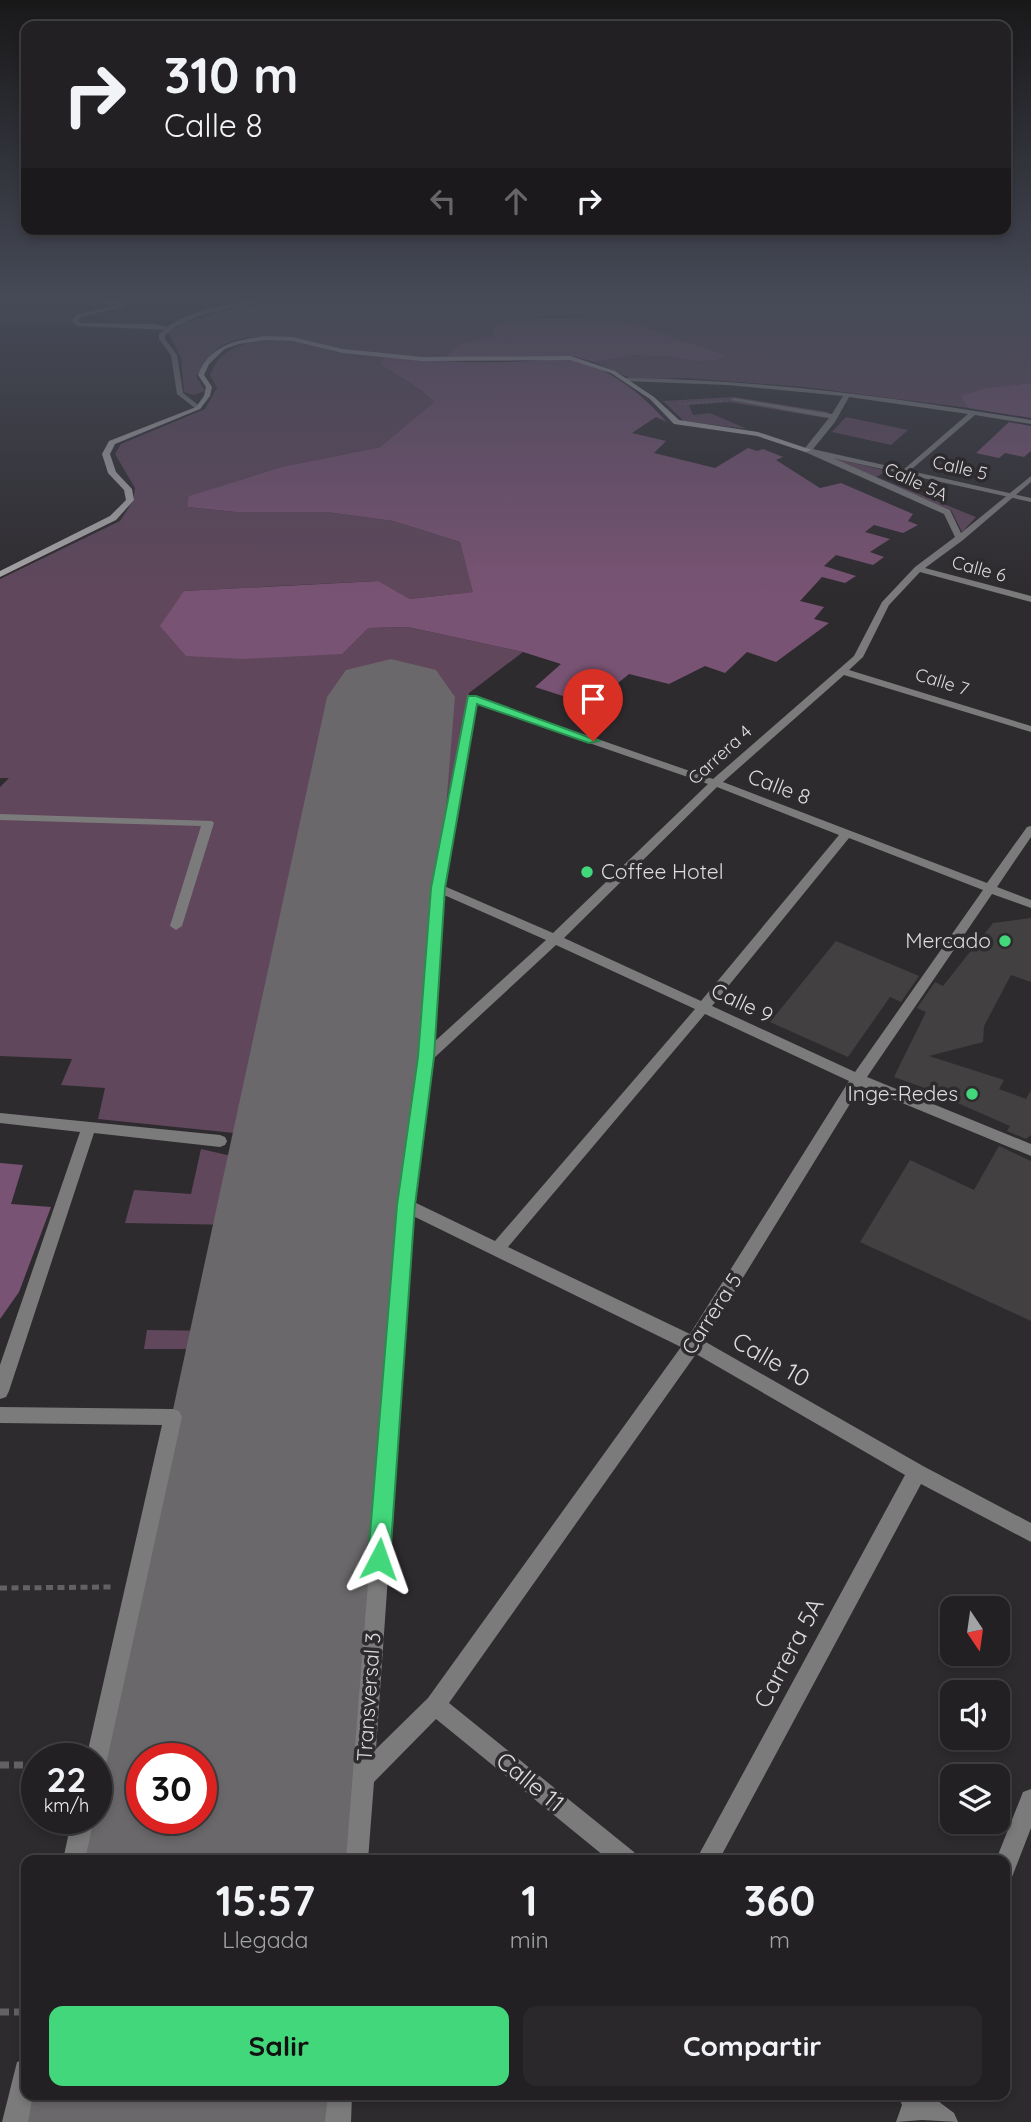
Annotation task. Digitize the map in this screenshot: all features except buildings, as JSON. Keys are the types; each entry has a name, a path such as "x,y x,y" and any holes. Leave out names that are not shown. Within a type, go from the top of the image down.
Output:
{"main road":[{"path":"0,574 113,518 130,500 128,489 112,473 106,454 112,443 198,408 205,398"},
{"path":"650,398 659,405"},
{"name":"Calle 5","path":"659,405 677,422 758,434 808,450"}],"street":[{"path":"185,398 198,408"},
{"path":"808,450 845,398"},
{"path":"884,398 1031,422"},
{"path":"734,400 834,416"},
{"path":"906,472 973,413"},
{"name":"Calle 5","path":"808,450 1031,500"},
{"name":"Calle 5A","path":"808,450 947,512 960,538"},
{"name":"Carrera 4","path":"426,1057 555,939 715,783 858,657 885,604 918,569 960,538 1031,478"},
{"name":"Calle 6","path":"918,569 1031,600"},
{"path":"858,657 882,682"},
{"name":"Calle 7","path":"841,671 1031,729"},
{"name":"Calle 8","path":"472,699 715,783 1031,904"},
{"name":"Transversal 3","path":"357,1855 406,1205 426,1057 438,888 472,699"},
{"path":"0,817 208,823 176,926"},
{"name":"Carrera 5","path":"363,1777 435,1704 693,1344 858,1079 1031,829"},
{"path":"496,1249 703,1008 846,834"},
{"name":"Calle 9","path":"438,888 858,1079 1031,1150"},
{"path":"0,1118 220,1141"},
{"path":"0,1391 88,1129"},
{"name":"Calle 10","path":"406,1205 693,1344 917,1472 1031,1533"},
{"path":"0,1415 173,1417 100,1743"},
{"name":"Carrera 5A","path":"710,1855 917,1472"},
{"name":"Calle 11","path":"435,1704 620,1855"},
{"path":"1009,1855 1031,1800"},
{"path":"75,1855 80,1834"},
{"path":"15,2122 21,2094"},
{"path":"338,2122 340,2100"},
{"path":"913,2103 945,2122"}],"path":[{"path":"659,405 734,400"},
{"path":"0,1588 135,1587"},
{"path":"0,1765 21,1765"},
{"path":"0,2012 21,2012"}],"shaded area":[{"path":"211,398 430,398 434,402 380,447 281,467 190,496 187,507 236,512 326,512 393,521 460,542 474,592 410,599 377,581 184,591 368,628 408,627 523,652 469,693 429,887 400,1205 347,1855 97,1855 101,1834 112,1834 112,1781 199,1349 144,1349 147,1330 217,1331 239,1225 125,1223 134,1190 191,1194 201,1149 236,1157 244,1134 98,1119 105,1088 61,1085 72,1059 0,1056 0,787 9,778 0,778 0,579 120,521 133,501 135,488 115,454 121,444 205,409"},
{"path":"430,398 643,398 667,422 656,417 632,433 666,441 654,453 715,468 748,448 757,451 763,449 783,457 776,460 820,488 841,483 913,514 908,521 918,525 903,533 874,525 865,532 890,539 870,552 884,557 873,565 836,555 824,566 856,576 845,583 822,577 800,601 824,607 814,619 829,623 776,662 747,652 725,673 705,666 669,684 629,674 591,705 535,687 561,664 523,652 408,627 368,628 342,654 243,659 186,656 160,626 184,591 378,581 410,599 473,592 460,542 393,521 326,512 236,512 187,507 189,496 281,467 380,447 434,402"},
{"path":"740,398 828,412 826,418 729,402 689,405 693,415 710,413 747,429 684,421 663,401"},
{"path":"891,398 963,398 968,408"},
{"path":"962,398 1031,398 1031,418 968,408"},
{"path":"846,417 908,430 891,445 832,432"},
{"path":"1009,422 1031,426 1031,451 1024,457 1005,453 999,458 976,453"},
{"path":"825,456 887,471 876,477 976,517 962,532 951,510"},
{"path":"0,1163 23,1165 11,1204 51,1207 19,1292 0,1319"},
{"path":"47,2100 328,2100 326,2122 42,2122"}],"runway":[{"path":"219,1855 391,697"},
{"path":"180,2122 183,2100"}],"place":[{"name":"Coffee Hotel","path":"587,872"},
{"name":"Mercado","path":"1005,941"},
{"name":"Inge-Redes","path":"972,1094"}],"route":[{"path":"379,1559 406,1205 426,1057 438,888 472,699 593,741"}]}
